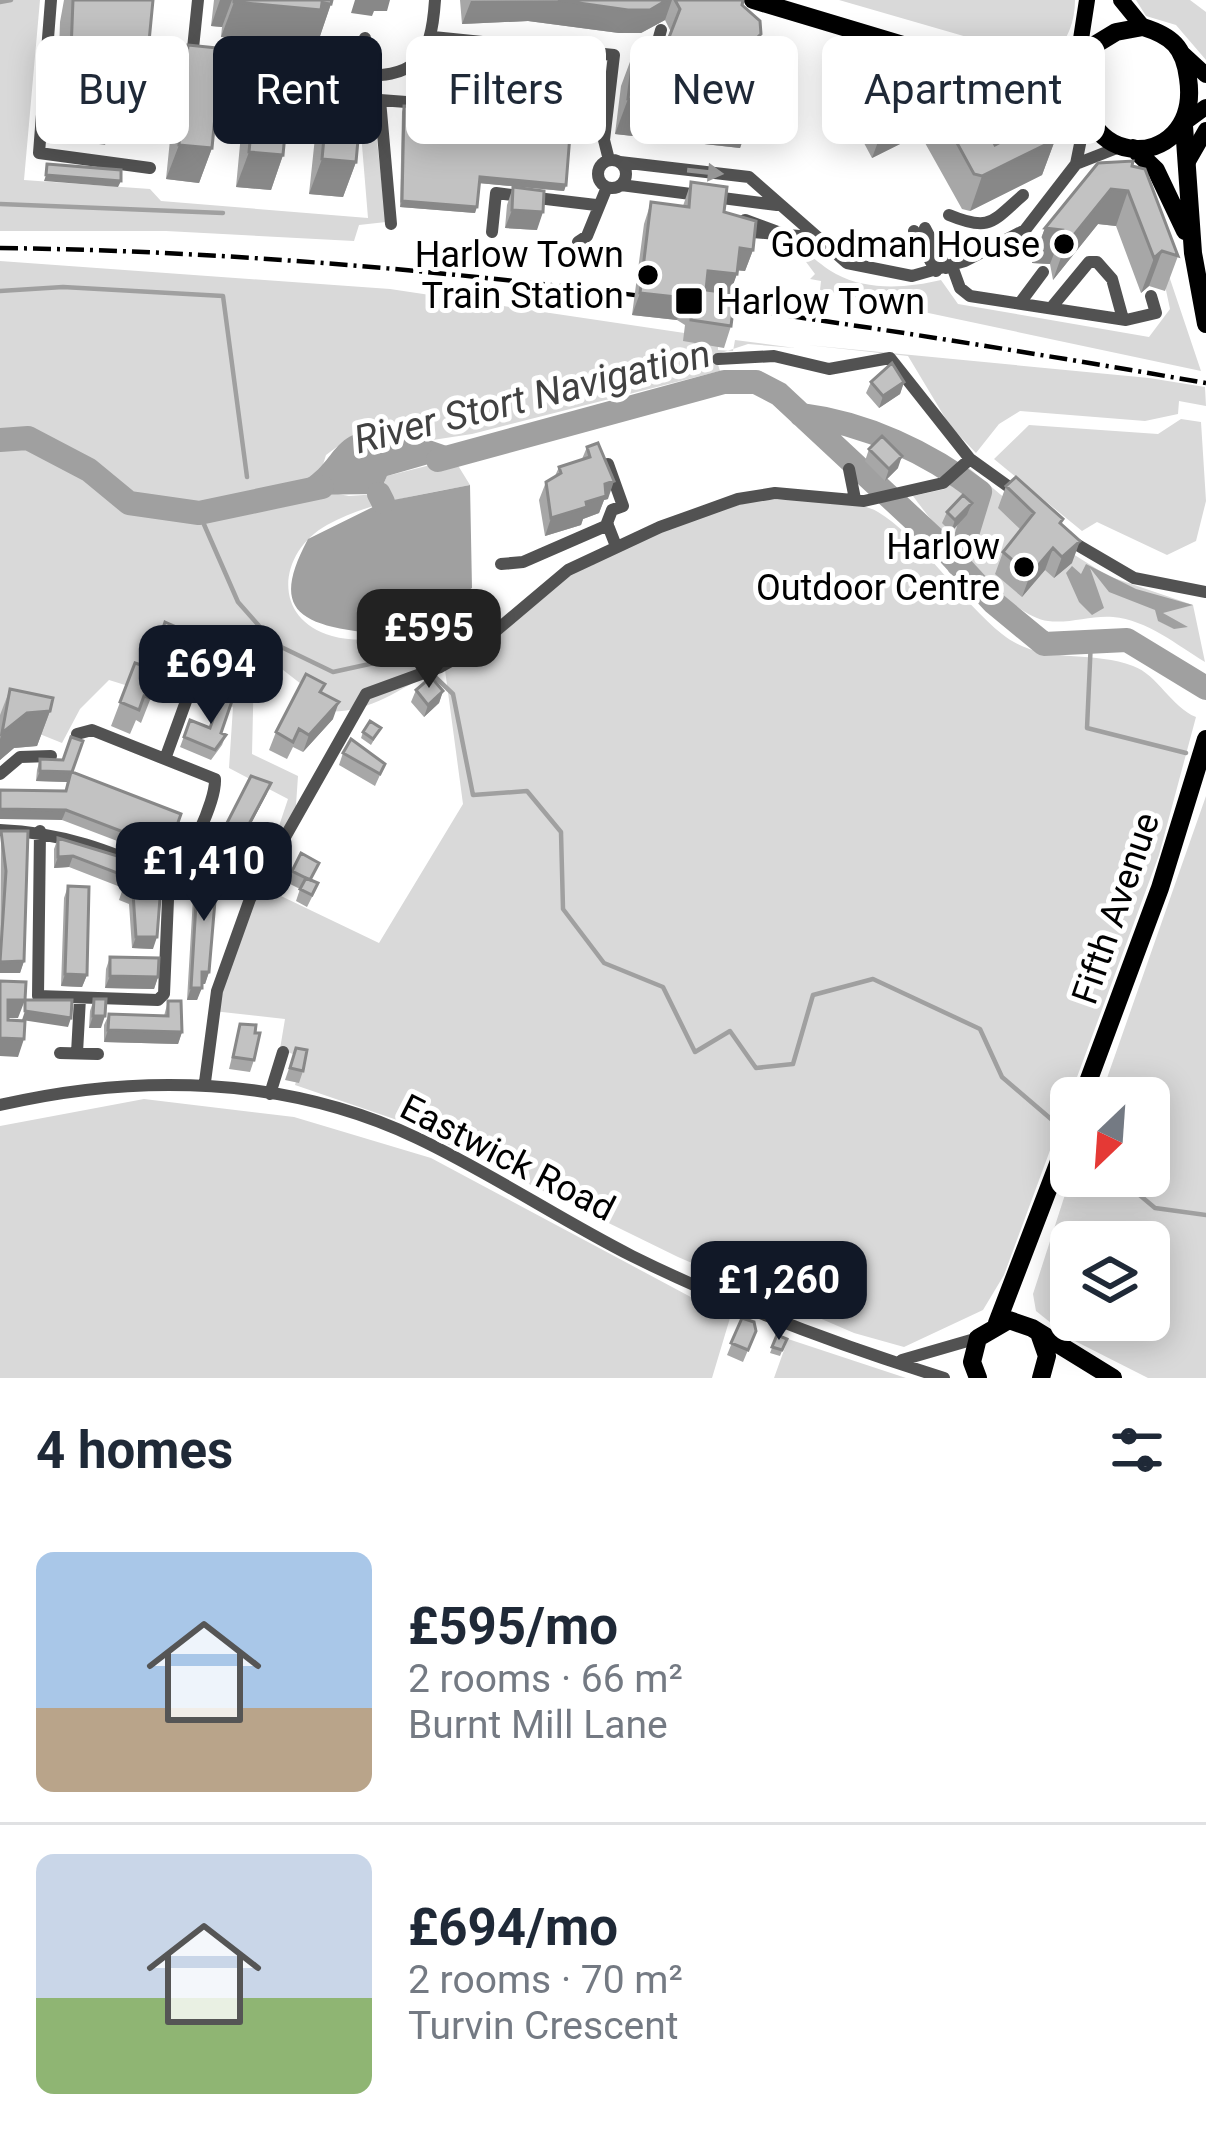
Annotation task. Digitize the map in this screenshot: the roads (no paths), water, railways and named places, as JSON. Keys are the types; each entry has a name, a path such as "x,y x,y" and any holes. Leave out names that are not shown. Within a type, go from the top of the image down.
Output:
{"highway":[{"path":"753,0 871,36"},
{"path":"1105,41 1116,32 1143,27 1167,34 1184,55 1193,253 1206,324"},
{"path":"1128,147 1165,142 1186,123"},
{"path":"1105,131 1128,147 1166,187 1193,253"},
{"name":"Fifth Avenue","path":"1090,1077 1160,888 1205,743"},
{"path":"978,1378 972,1361 978,1338 997,1323 1050,1187"},
{"path":"1017,1277 1022,1323"},
{"path":"997,1323 1022,1323 1113,1378"},
{"path":"1040,1336 1047,1356 1041,1378"}],"main road":[{"path":"1081,36 1087,0"},
{"path":"1121,0 1143,27"},
{"path":"1184,55 1206,75"},
{"path":"1186,123 1206,106"},
{"path":"1187,163 1206,130"}],"street":[{"path":"51,0 39,153 149,168"},
{"path":"433,36 435,0"},
{"path":"192,60 203,7"},
{"path":"659,36 661,30"},
{"path":"578,242 587,236 596,205 627,174 604,140 614,55 606,54"},
{"path":"189,60 213,62"},
{"path":"612,74 630,76"},
{"path":"391,224 380,100 406,102"},
{"path":"778,205 614,186 598,173 615,161 749,177 813,237 860,269 912,276 945,268 1010,239 1035,219 1076,164 1080,144"},
{"path":"1076,164 1128,147"},
{"path":"492,232 496,193 596,205"},
{"path":"949,215 976,226 995,219 1023,194"},
{"path":"995,219 1010,239"},
{"path":"920,230 970,296 1123,320 1156,313 1151,296"},
{"path":"783,234 813,237"},
{"path":"1051,308 1089,262 1097,262 1112,279 1123,320"},
{"path":"1020,304 1043,272"},
{"path":"718,359 774,356 829,369 890,358 966,461 1036,509"},
{"path":"205,1082 217,991 250,899 366,694 440,667 478,646 568,570 616,546 738,499 775,493 859,500 939,486 966,461"},
{"path":"608,464 623,506 612,510 608,525 616,546"},
{"path":"849,469 859,500"},
{"path":"501,564 524,562 608,525"},
{"path":"1053,525 1079,549 1134,578 1206,592"},
{"path":"165,759 189,693 166,685"},
{"path":"77,734 92,730 215,779 215,797 182,868 170,876"},
{"path":"0,774 20,757 51,756"},
{"path":"0,830 40,831 83,841 170,876"},
{"path":"38,990 40,831"},
{"path":"17,983 80,998 158,1000 164,994 170,876"},
{"path":"77,1053 80,998"},
{"path":"270,1094 283,1052"},
{"path":"61,1053 98,1054"},
{"name":"Eastwick Road","path":"0,1105 48,1094 205,1082 338,1108 413,1136 677,1278 771,1319 944,1378"},
{"path":"901,1360 978,1338"}],"waterway":[{"path":"0,2 11,0"},
{"path":"0,204 223,213"},
{"path":"0,291 63,287 223,296 247,477"},
{"name":"River Stort Navigation","path":"438,460 724,382 756,382 779,394 939,543 993,602 1044,644 1127,640 1206,688"},
{"path":"801,415 849,425 895,442 980,492 958,564"},
{"name":"River Stort Navigation","path":"0,440 28,438 89,470 129,503 199,513 322,487"},
{"path":"379,494 383,502"},
{"path":"199,513 238,602 275,644 333,672 397,658 424,667"},
{"path":"1091,640 1087,728 1186,753"},
{"path":"432,674 453,694 473,795 527,791 561,832 563,909 604,963 663,987 695,1052 730,1031 756,1068 793,1064 813,995 873,979 980,1029 1002,1077 1050,1118"},
{"path":"1142,1197 1155,1208 1206,1215"}],"railway":[{"path":"0,248 303,262 606,292 756,311 1206,383"}],"place":[{"name":"Goodman House","path":"1064,244"},
{"name":"Harlow Town Train Station","path":"648,275"},
{"name":"Harlow Town","path":"689,301"},
{"name":"Harlow Outdoor Centre","path":"1024,567"}]}
